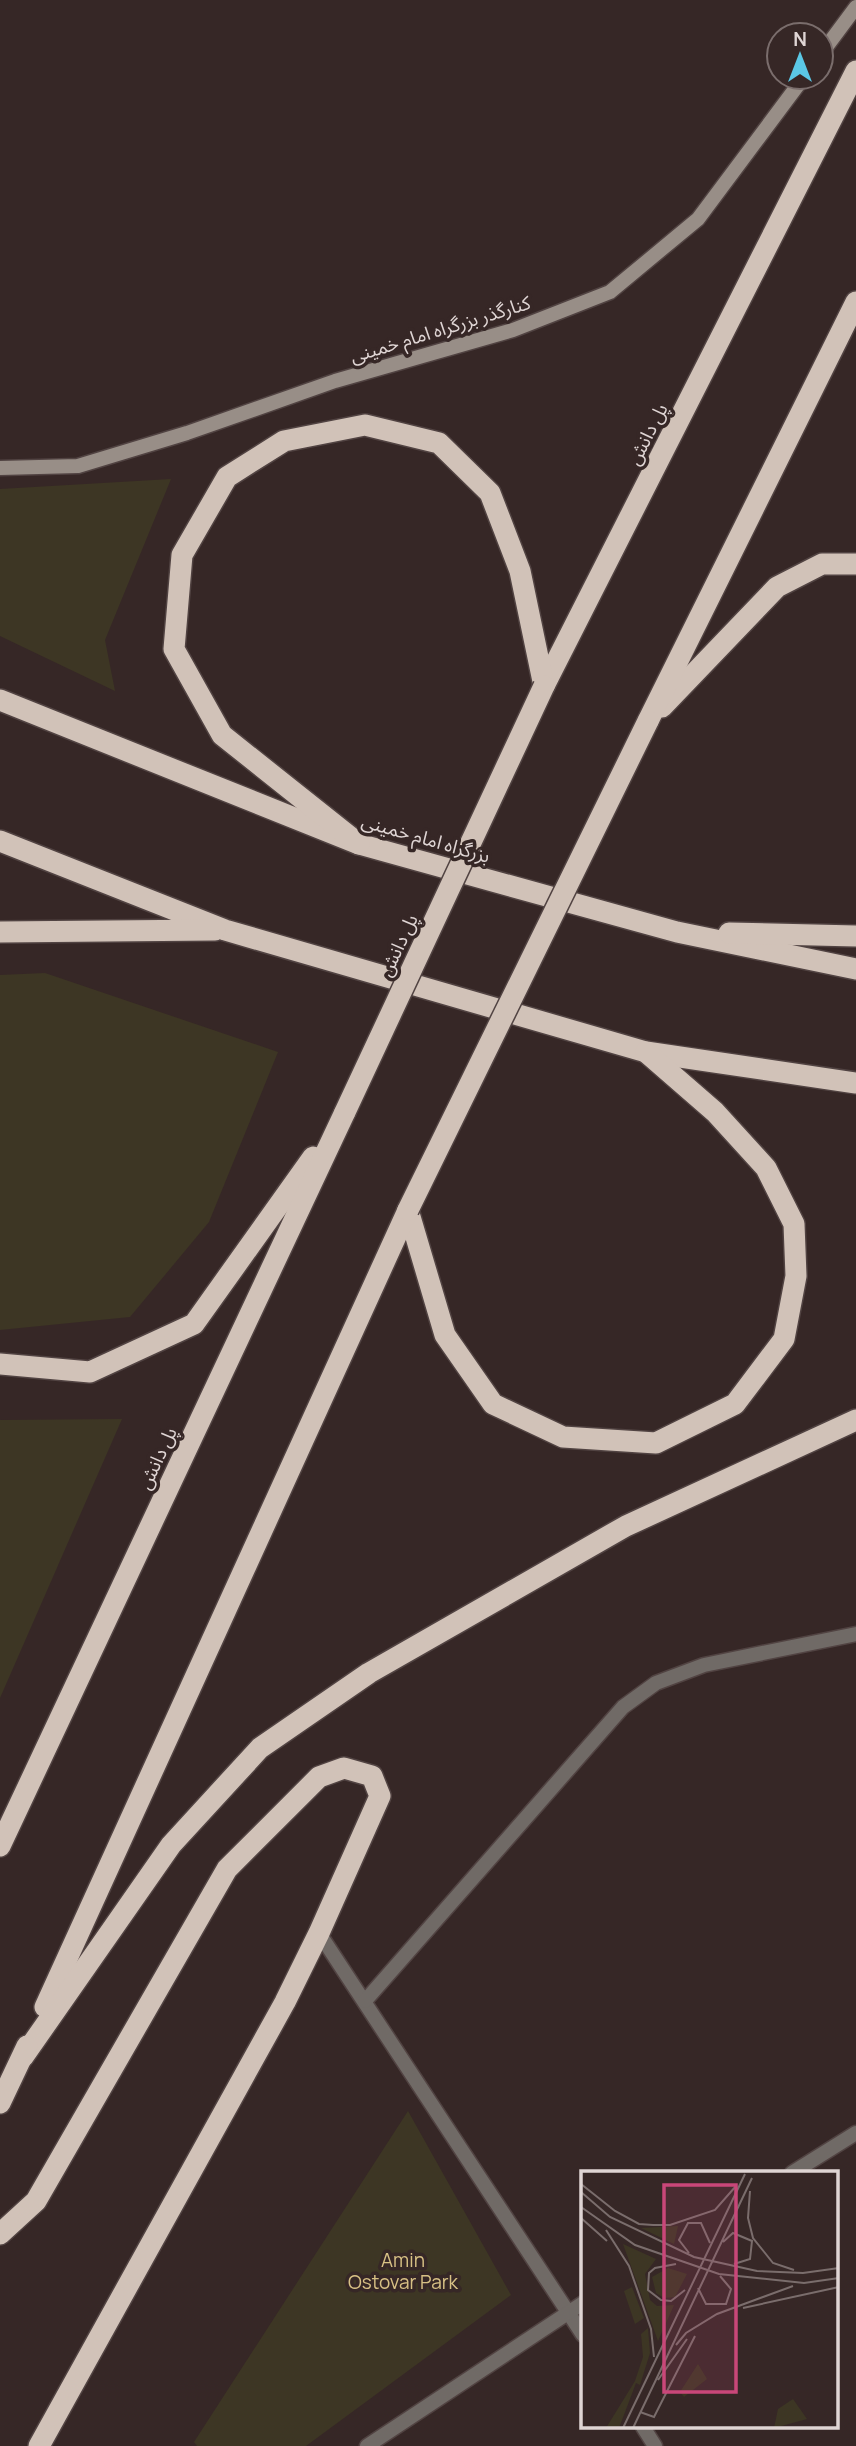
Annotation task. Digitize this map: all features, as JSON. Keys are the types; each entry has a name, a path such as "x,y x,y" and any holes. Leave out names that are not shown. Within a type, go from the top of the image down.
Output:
{"highway":[{"name":"پل دانش","path":"0,1846 544,686 856,71"},
{"path":"0,2103 408,1210 856,302"},
{"path":"359,844 222,736 174,649 183,555 227,477 284,442 365,425 439,443 490,493 520,571 544,686"},
{"path":"649,721 777,587 822,564 856,564"},
{"name":"بزرگراه امام خمینی","path":"0,700 359,844 677,932 856,969"},
{"path":"0,842 225,930 646,1052 856,1083"},
{"path":"0,932 225,930"},
{"path":"677,932 856,936"},
{"path":"408,1210 445,1335 493,1404 563,1437 656,1443 735,1404 784,1339 796,1276 794,1224 766,1168 715,1112 646,1052"},
{"path":"0,1364 90,1372 194,1324 345,1112"},
{"path":"23,2057 171,1845 260,1748 369,1673 626,1526 856,1420"},
{"path":"0,2234 36,2201 227,1869 319,1777 344,1768 372,1776 380,1796 320,1933 285,2002 38,2446"}],"street":[{"path":"835,35 856,7"},
{"name":"کنارگذر بزرگراه امام خمینی","path":"0,468 78,466 187,433 335,381 513,330 610,292 698,219 794,91"},
{"path":"365,2001 623,1707 656,1683 704,1665 856,1633"},
{"path":"320,1933 581,2333"},
{"path":"795,2171 856,2133"},
{"path":"367,2446 581,2304"},
{"path":"644,2428 655,2446"}],"green space":[{"path":"171,479 105,640 115,691 0,636 0,489"},
{"path":"45,973 278,1052 209,1222 130,1317 0,1330 0,975"},
{"path":"122,1419 0,1698 0,1420"},
{"name":"Amin Ostovar Park","path":"408,2111 511,2295 306,2446 197,2446 194,2442"}]}
